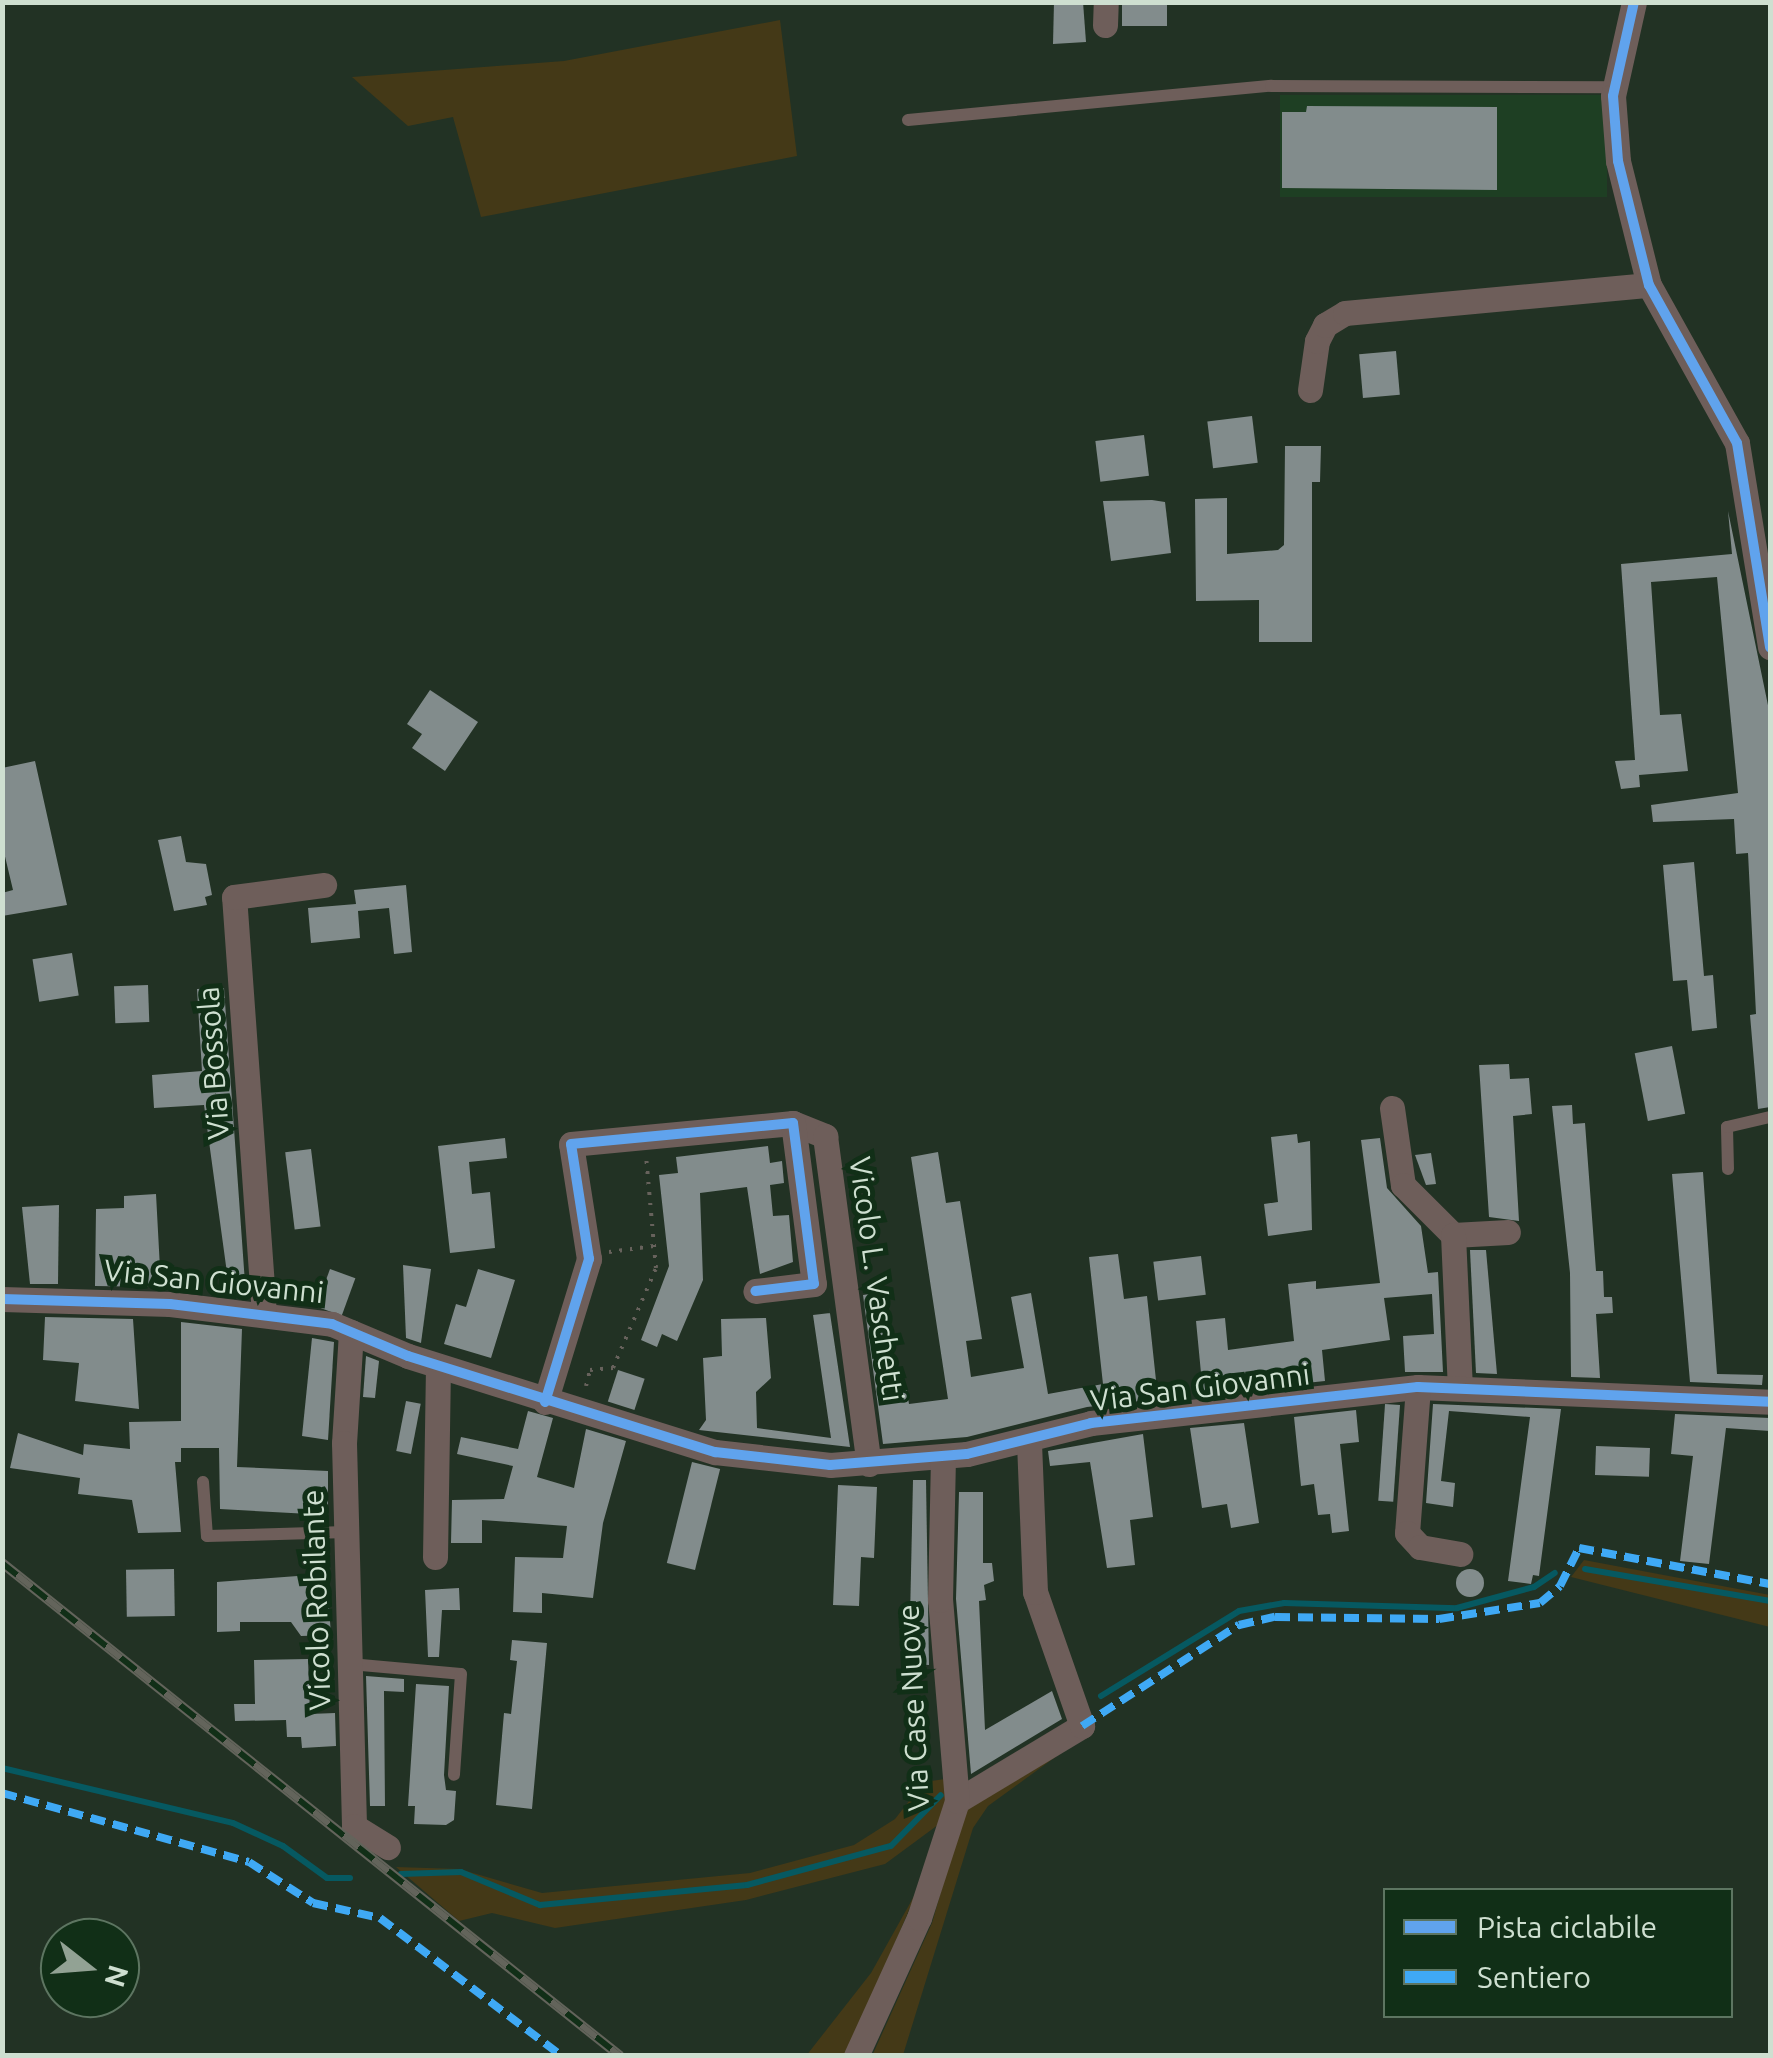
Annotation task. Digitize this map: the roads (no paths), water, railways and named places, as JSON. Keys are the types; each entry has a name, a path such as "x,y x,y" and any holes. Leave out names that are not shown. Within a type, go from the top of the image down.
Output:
{"street":[{"path":"1634,2 1614,87 1618,160 1648,285 1738,443 1770,647"},
{"path":"1310,390 1317,342 1325,325 1345,314 1648,285"},
{"name":"Via Bossola","path":"264,1314 234,897 324,885"},
{"path":"1392,1108 1403,1184 1453,1235 1460,1387"},
{"path":"546,1402 589,1255 571,1144 793,1123 814,1284 755,1292"},
{"name":"Vicolo L. Vaschetti","path":"793,1123 825,1136 869,1464"},
{"path":"1453,1235 1508,1232"},
{"name":"Via San Giovanni","path":"2,1299 264,1314 351,1332 546,1402 715,1452 869,1464 943,1458 1029,1442 1090,1423 1418,1386 1770,1402"},
{"name":"Vicolo Robilante","path":"351,1332 346,1532 354,1826 388,1847"},
{"path":"435,1557 438,1366"},
{"path":"1418,1386 1407,1533 1420,1547 1460,1554"},
{"path":"957,1801 1082,1726 1074,1690 1048,1639 1034,1592 1029,1442"},
{"name":"Via Case Nuove","path":"856,2056 919,1918 957,1801 940,1600 943,1458"}],"lane":[{"path":"908,120 1271,86 1614,87"},
{"path":"1728,1169 1727,1127 1740,1119 1770,1118"},
{"path":"203,1482 208,1536 346,1532"},
{"path":"350,1664 461,1674 454,1775"}],"waterway":[{"path":"1585,1569 1770,1601"},
{"path":"1101,1696 1239,1611 1284,1603 1457,1608 1534,1587 1555,1573"},
{"path":"2,1768 233,1823 283,1846 327,1878 350,1878"},
{"path":"401,1874 461,1872 540,1905 747,1885 891,1846 941,1795"}],"railway":[{"path":"2,1563 620,2056"}]}
